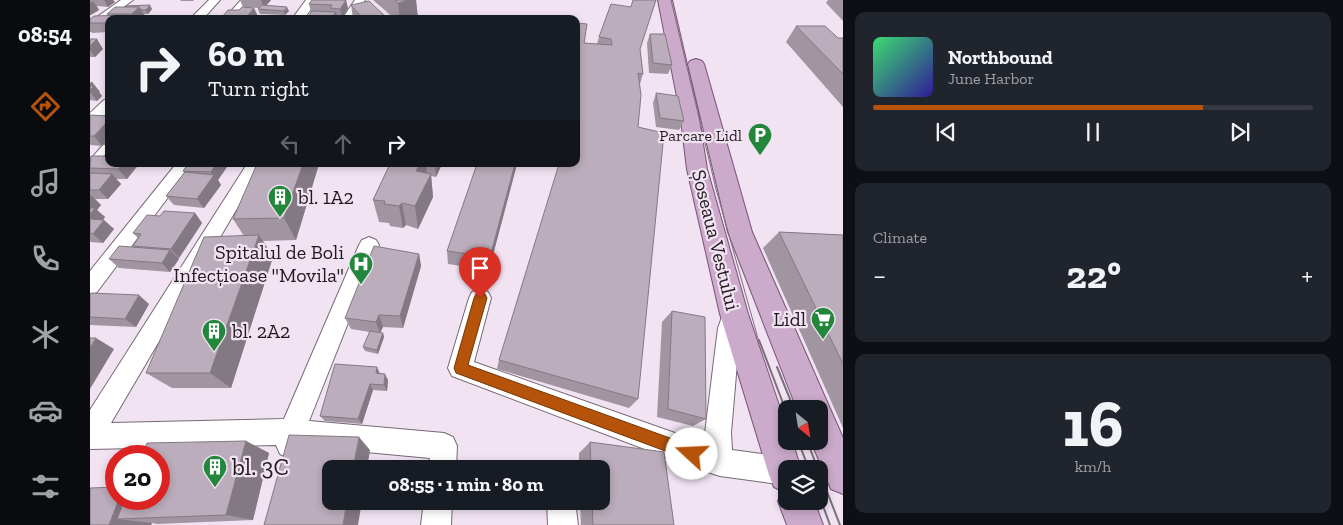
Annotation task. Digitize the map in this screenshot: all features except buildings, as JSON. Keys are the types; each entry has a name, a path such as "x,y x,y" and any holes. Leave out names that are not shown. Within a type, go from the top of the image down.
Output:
{"main road":[{"name":"Șoseaua Vestului","path":"665,0 688,112 697,169 734,314 782,460"},
{"name":"Șoseaua Vestului","path":"691,47 740,232 809,400"},
{"path":"828,442 843,477"},
{"name":"Șoseaua Vestului","path":"799,510 805,525"}],"street":[{"path":"107,15 128,0"},
{"path":"200,15 215,0"},
{"path":"234,15 247,0"},
{"path":"301,15 312,0"},
{"path":"350,15 360,0"},
{"path":"90,27 105,16"},
{"path":"90,121 105,107"},
{"path":"90,170 105,153"},
{"path":"90,286 183,167"},
{"path":"90,435 253,167"},
{"path":"283,469 292,432 369,245"},
{"path":"480,298 460,368 692,454 778,479"},
{"path":"720,462 718,433 729,328 734,314"},
{"path":"90,435 292,432 444,446 443,460"},
{"path":"436,525 437,510"},
{"path":"562,510 563,525"}],"tram line":[{"path":"671,0 716,189 759,342"},
{"path":"759,340 782,400"},
{"path":"777,367 790,400"},
{"path":"802,450 805,460"},
{"path":"811,450 814,460"},
{"path":"828,494 840,525"},
{"path":"824,510 830,525"}],"place":[{"name":"Parcare Lidl","path":"760,156"},
{"name":"bl. 1A2","path":"280,218"},
{"name":"Spitalul de Boli Infecțioase \"Movila\"","path":"361,285"},
{"name":"Lidl","path":"823,340"},
{"name":"bl. 2A2","path":"214,352"},
{"name":"bl. 3C","path":"215,488"}],"route":[{"path":"480,298 460,368 692,454"}]}
